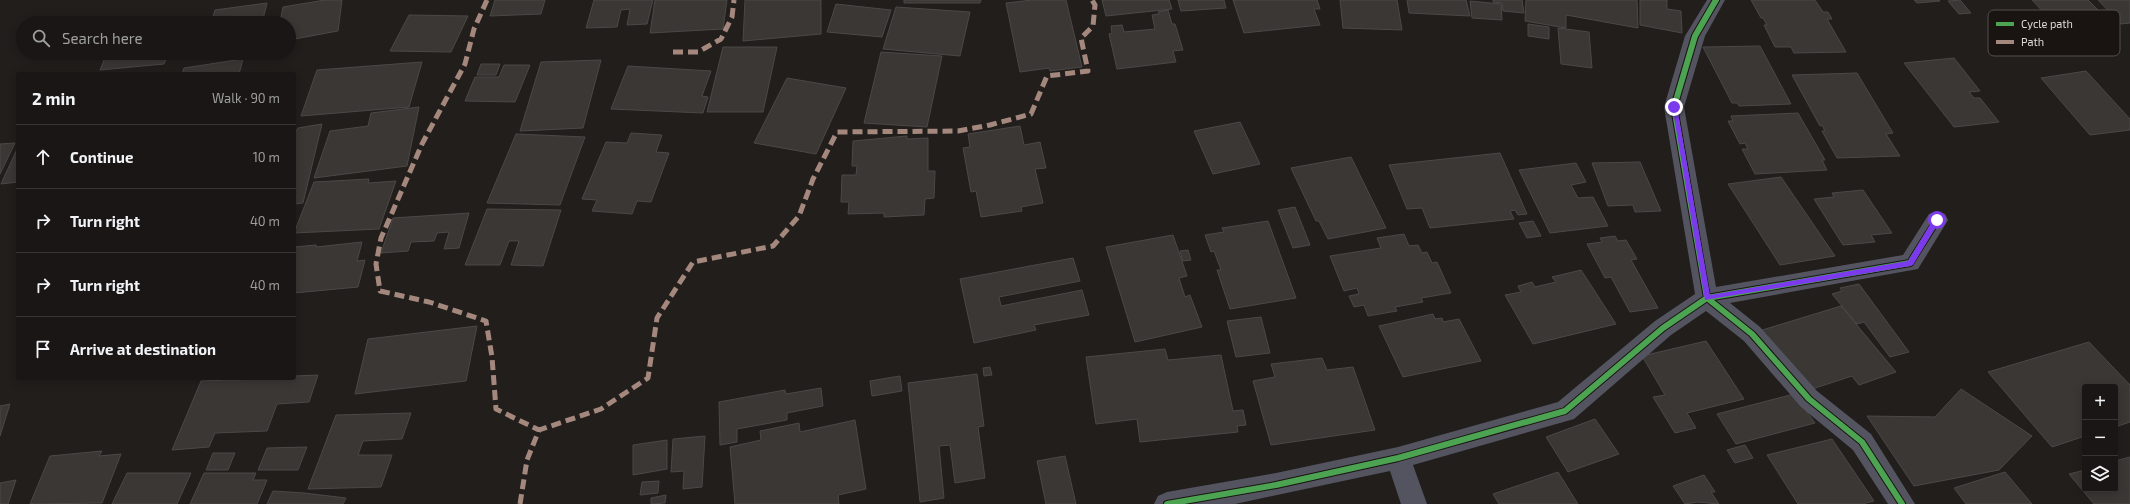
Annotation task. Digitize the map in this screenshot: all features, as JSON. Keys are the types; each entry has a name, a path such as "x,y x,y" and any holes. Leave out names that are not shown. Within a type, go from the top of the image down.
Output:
{"street":[{"path":"1716,0 1695,36 1674,107 1707,298 1752,334 1809,399 1862,442 1902,504"},
{"path":"1167,504 1276,485 1398,458 1565,411 1664,328 1707,298 1910,263 1937,220"},
{"path":"1398,458 1414,504"}],"building":[{"path":"325,0 342,0 338,31 296,39 296,16 281,16 283,7"},
{"path":"495,0 545,0 541,14 490,16"},
{"path":"594,0 653,0 647,24 627,25 630,9 621,10 617,27 586,28"},
{"path":"655,0 727,0 723,29 650,33"},
{"path":"745,0 821,0 821,34 743,41"},
{"path":"904,0 981,0 980,3 904,3"},
{"path":"1032,0 1066,0 1082,67 1050,71 1049,68 1020,72 1006,3"},
{"path":"1102,0 1169,0 1172,9 1106,16"},
{"path":"1178,0 1224,0 1226,8 1181,11"},
{"path":"1233,0 1317,0 1320,9 1314,9 1320,25 1244,33"},
{"path":"1340,0 1397,0 1402,30 1343,28"},
{"path":"1407,0 1466,0 1470,16 1409,13"},
{"path":"1493,0 1522,0 1524,13 1503,11 1502,3 1493,2"},
{"path":"1526,0 1637,0 1638,28 1566,15 1566,28 1525,21"},
{"path":"1640,0 1667,0 1667,9 1681,11 1682,33 1640,25"},
{"path":"1751,0 1815,0 1823,12 1828,12 1832,19 1827,19 1846,52 1794,53 1791,47 1775,47 1764,25 1767,25 1763,18 1761,18"},
{"path":"1914,0 1939,0 1940,1 1917,3"},
{"path":"1960,0 1971,13 1959,14 1948,1"},
{"path":"2032,0 2088,0 2098,10 2041,10"},
{"path":"2098,0 2130,0 2130,23 2120,23 2120,10 2108,10"},
{"path":"1470,1 1501,4 1502,20 1472,18"},
{"path":"267,3 264,16 213,16 215,10"},
{"path":"836,4 891,10 882,37 827,32"},
{"path":"896,7 970,12 960,56 883,49"},
{"path":"1168,10 1172,24 1175,24 1183,50 1173,51 1176,62 1117,69 1109,34 1112,33 1111,26 1122,25 1124,32 1155,29 1152,15"},
{"path":"409,15 468,16 451,52 390,51"},
{"path":"1528,24 1549,27 1549,39 1528,36"},
{"path":"1558,28 1589,32 1592,68 1561,64"},
{"path":"1760,46 1791,104 1739,106 1737,103 1732,103 1703,47"},
{"path":"723,47 777,47 763,112 707,112"},
{"path":"881,52 942,56 927,127 864,123"},
{"path":"1954,58 1980,91 1969,92 1974,98 1980,98 1999,122 1954,127 1904,63"},
{"path":"104,60 166,60 164,64 100,70"},
{"path":"243,60 240,72 183,72 184,68"},
{"path":"601,60 583,128 520,131 541,62"},
{"path":"422,62 409,107 301,116 317,70"},
{"path":"481,64 500,64 496,75 477,75"},
{"path":"504,65 530,65 515,102 465,101 475,77 499,77"},
{"path":"628,66 711,71 702,96 708,97 703,113 611,109"},
{"path":"2086,71 2130,119 2130,130 2090,135 2041,78"},
{"path":"1857,73 1893,133 1886,134 1900,156 1837,158 1822,131 1825,131 1822,125 1820,126 1792,75"},
{"path":"787,78 846,88 816,154 754,143"},
{"path":"419,107 407,166 314,178 330,131 368,126 371,113"},
{"path":"1798,113 1825,160 1822,160 1827,170 1755,174 1742,149 1748,149 1745,143 1740,144 1728,121 1733,121 1731,116"},
{"path":"1240,122 1260,164 1213,174 1194,131"},
{"path":"322,124 303,203 296,204 296,130 298,128"},
{"path":"1020,126 1024,145 1040,142 1046,168 1035,169 1043,203 1021,207 1022,211 981,217 976,191 971,192 963,148 970,147 968,134"},
{"path":"631,133 662,135 656,152 669,153 651,202 637,201 632,214 592,211 597,200 582,199 606,142 627,143"},
{"path":"516,134 585,137 560,205 487,203"},
{"path":"907,136 907,139 928,138 928,171 935,171 934,198 925,199 924,215 884,217 884,213 848,214 849,202 841,202 842,175 856,175 857,166 852,166 853,141"},
{"path":"15,143 0,174 0,144"},
{"path":"16,151 16,182 1,184"},
{"path":"1500,153 1527,214 1518,215 1515,210 1510,211 1514,219 1430,228 1422,208 1407,209 1389,165"},
{"path":"1351,157 1386,228 1328,239 1319,221 1316,221 1291,168"},
{"path":"1640,162 1661,211 1635,212 1633,205 1608,206 1592,163"},
{"path":"1576,163 1586,182 1571,185 1578,198 1593,197 1608,226 1550,233 1519,170"},
{"path":"1781,177 1835,256 1780,265 1728,184"},
{"path":"369,179 368,183 396,181 379,229 296,233 296,228 314,182"},
{"path":"1863,190 1892,233 1871,235 1875,242 1843,245 1814,199 1834,197 1832,193"},
{"path":"1295,207 1310,245 1293,248 1278,210"},
{"path":"487,209 561,210 543,266 511,265 519,241 509,241 500,265 465,265"},
{"path":"469,213 459,248 444,249 449,232 437,233 434,241 411,242 408,251 381,253 393,218"},
{"path":"1268,221 1296,298 1230,309 1217,270 1221,270 1214,251 1211,252 1205,235 1224,232 1222,228"},
{"path":"1533,221 1541,236 1527,238 1519,223"},
{"path":"1404,234 1409,246 1418,245 1422,253 1427,252 1432,263 1437,262 1451,293 1421,298 1423,302 1395,307 1397,311 1368,316 1364,305 1354,307 1349,296 1359,294 1357,288 1344,291 1330,256 1381,248 1377,238"},
{"path":"1173,235 1187,276 1179,278 1185,297 1190,295 1202,327 1135,342 1106,247"},
{"path":"1615,236 1618,241 1626,240 1637,259 1631,260 1658,308 1630,312 1611,277 1605,278 1587,244 1602,242 1600,238"},
{"path":"362,242 357,261 365,260 358,287 296,293 296,247 316,245 316,247"},
{"path":"1188,250 1191,260 1183,261 1180,251"},
{"path":"1073,258 1080,281 999,297 1001,306 1082,290 1089,315 1034,325 1036,330 974,343 960,279"},
{"path":"1581,270 1616,324 1533,344 1505,295 1521,292 1518,286 1532,282 1535,287 1556,282 1552,277"},
{"path":"1859,284 1909,352 1890,357 1864,322 1857,324 1832,294 1842,291 1840,288"},
{"path":"1841,306 1896,372 1859,385 1852,376 1806,391 1759,331"},
{"path":"1433,314 1435,319 1442,318 1443,322 1459,319 1481,361 1403,377 1379,326"},
{"path":"1261,317 1270,353 1236,357 1227,321"},
{"path":"477,326 466,381 355,394 368,339"},
{"path":"1706,341 1744,399 1687,413 1696,428 1675,433 1653,397 1665,395 1642,356"},
{"path":"2089,342 2130,385 2130,422 2118,426 2118,384 2082,384 2082,437 2052,447 1988,372"},
{"path":"1165,349 1168,360 1221,355 1233,411 1243,410 1246,425 1237,426 1238,432 1140,442 1137,419 1096,424 1086,357"},
{"path":"1322,358 1327,370 1353,367 1375,430 1271,445 1253,381 1275,377 1271,364"},
{"path":"990,367 992,375 984,376 983,368"},
{"path":"977,374 984,426 978,427 985,478 955,483 950,445 939,446 944,498 920,502 908,383"},
{"path":"318,375 309,402 277,404 267,431 215,433 209,447 172,450 201,381 296,380 296,376"},
{"path":"900,376 902,391 872,396 870,381"},
{"path":"821,388 823,406 787,413 787,420 737,429 737,442 720,445 719,402 785,390 786,394"},
{"path":"1961,389 2032,436 1999,470 1914,486 1867,416 1935,417"},
{"path":"1794,394 1815,423 1736,444 1717,414"},
{"path":"10,404 0,436 0,406"},
{"path":"411,413 402,439 363,441 358,455 392,455 381,487 308,489 336,415"},
{"path":"1595,419 1619,454 1568,472 1546,437"},
{"path":"855,420 866,489 838,495 839,504 735,504 730,447 761,440 760,431 799,423 800,432"},
{"path":"705,436 702,487 683,489 684,471 671,472 673,439"},
{"path":"1832,439 1874,501 1862,504 1798,504 1767,455"},
{"path":"667,440 667,469 633,475 633,445"},
{"path":"1745,445 1753,458 1735,463 1727,450"},
{"path":"307,447 298,470 258,470 267,448"},
{"path":"102,451 99,456 121,454 102,503 30,504 50,456"},
{"path":"213,453 235,453 228,470 206,470"},
{"path":"1065,456 1076,504 1046,504 1037,461"},
{"path":"2130,457 2130,504 2094,504 2084,492 2118,492 2118,460"},
{"path":"2082,471 2082,490 2069,474"},
{"path":"1558,472 1578,504 1499,504 1493,494"},
{"path":"2005,472 2032,504 1966,504 1954,488"},
{"path":"127,473 191,473 177,504 112,504"},
{"path":"204,473 256,473 253,480 267,480 257,504 190,504"},
{"path":"1704,475 1715,492 1711,492 1719,504 1698,502 1685,504 1673,486"},
{"path":"16,480 8,504 0,504 0,483"},
{"path":"659,481 658,493 640,495 642,482"},
{"path":"273,491 346,498 343,504 267,504"},
{"path":"666,495 665,503 651,504 651,498"}],"marked path":[{"path":"487,0 474,29 465,64 422,144 397,205 381,238 376,264 380,291 429,302 486,321 492,357 496,409 539,430"},
{"path":"673,52 698,52 721,39 732,17 734,0"},
{"path":"520,504 527,460 539,430 601,409 648,378 657,318 693,262 773,246 799,216 813,179 837,132 865,130 933,132 958,131 990,125 1031,114 1047,76 1088,71 1081,38 1093,26 1095,5 1092,0"}],"cycle path":[{"path":"1716,0 1695,36 1674,107 1707,298 1752,334 1809,399 1862,442 1902,504"},
{"path":"1167,504 1276,485 1398,458 1565,411 1663,328 1707,298 1910,263 1937,220"}],"route":[{"path":"1674,107 1707,298 1910,263 1937,220"}]}
